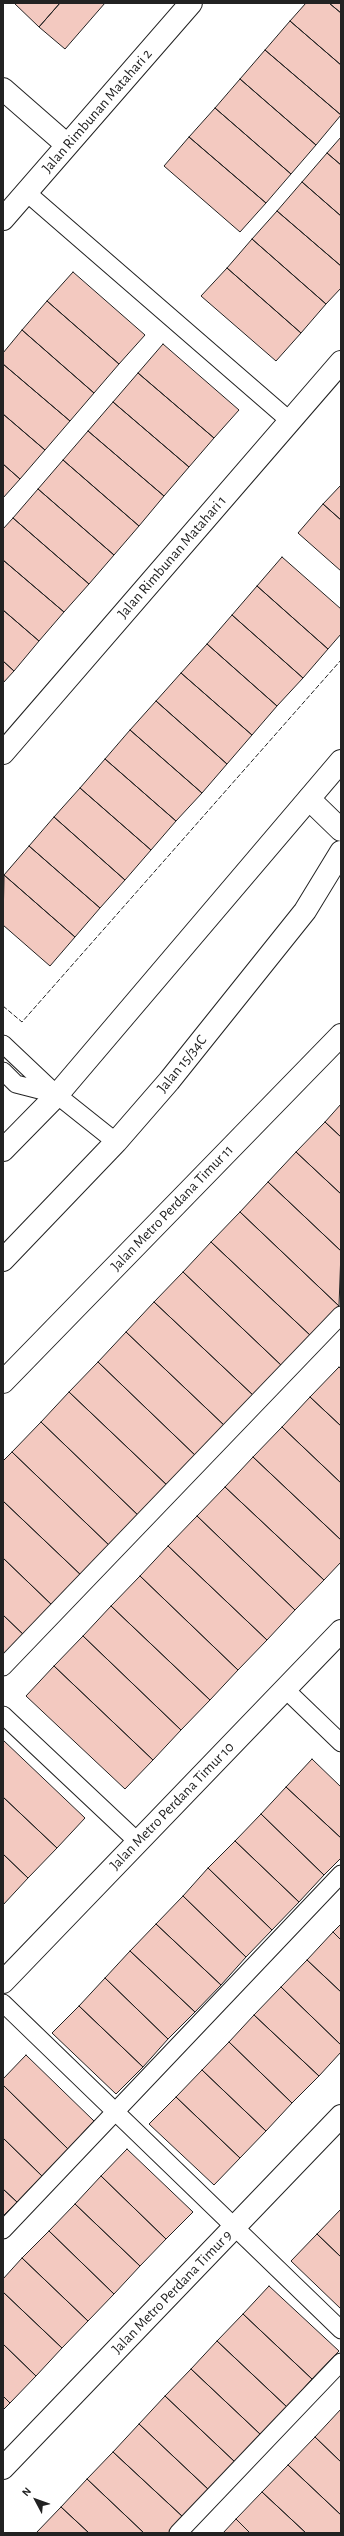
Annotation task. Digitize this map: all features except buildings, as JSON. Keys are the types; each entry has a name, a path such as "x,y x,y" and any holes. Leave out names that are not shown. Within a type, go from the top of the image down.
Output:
{"street":[{"name":"Jalan Rimbunan Matahari 2","path":"3,219 191,3"},
{"path":"3,89 67,146"},
{"name":"Jalan Rimbunan Matahari 1","path":"3,753 341,362"},
{"path":"3,1150 57,1095 341,761"},
{"path":"309,799 341,830"},
{"name":"Jalan 15/34C","path":"3,1260 116,1142 169,1081 305,911 341,852"},
{"name":"Jalan Metro Perdana Timur 11","path":"3,1382 341,1035"},
{"name":"Jalan Metro Perdana Timur 10","path":"3,1982 341,1631"},
{"name":"Jalan Metro Perdana Timur 9","path":"3,2468 341,2116"}],"lane":[{"path":"26,192 290,421"},
{"path":"3,1044 57,1095 116,1142"},
{"path":"3,1071 16,1084 57,1095"},
{"path":"3,1667 341,1315"},
{"path":"285,1689 341,1743"},
{"path":"3,1715 138,1842"},
{"path":"3,2230 341,1874"},
{"path":"3,2003 341,2330"},
{"path":"178,2533 341,2362"}],"fence":[{"path":"3,1006 22,1022 341,660"}]}
